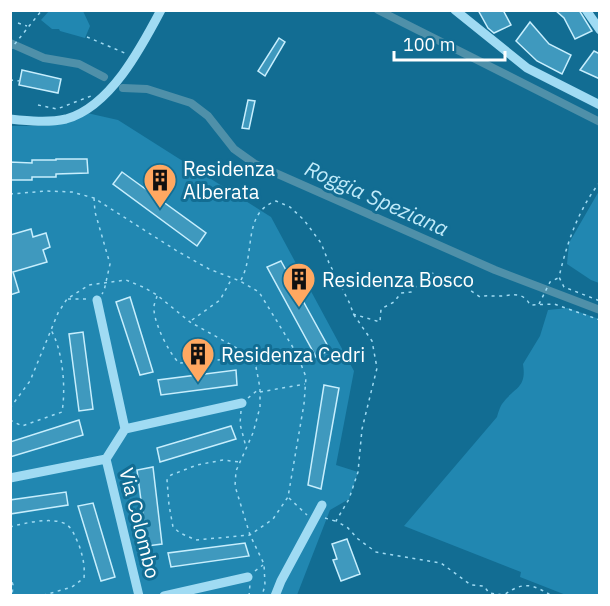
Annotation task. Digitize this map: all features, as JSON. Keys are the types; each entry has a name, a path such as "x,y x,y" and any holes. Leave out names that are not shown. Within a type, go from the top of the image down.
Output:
{"street":[{"path":"10,119 45,122 66,118 78,114 104,96 133,57 161,10"},
{"path":"455,10 527,68 600,105"},
{"path":"586,10 600,30"},
{"path":"97,300 125,429 242,403"},
{"name":"Via Colombo","path":"125,429 106,459 139,596"},
{"name":"Via Colombo","path":"10,478 106,459"},
{"path":"275,596 281,580 322,505"},
{"name":"Via Colombo","path":"164,596 248,577"}],"path":[{"path":"10,50 42,10"},
{"path":"18,23 28,27"},
{"path":"87,37 133,57"},
{"path":"10,80 20,81"},
{"path":"38,105 57,109 95,95"},
{"path":"600,182 585,201 572,231 559,277 564,286 600,301"},
{"path":"10,194 47,190 72,192 94,198 177,251 259,292 297,354 306,377 288,497 273,519 250,535 196,540 190,539 173,527 167,480 175,472 196,465 224,460 240,462"},
{"path":"94,198 95,212 110,264 106,282"},
{"path":"240,281 247,268 255,217 265,205 276,201 290,207 321,243 328,263 354,315 372,341 377,368 362,429 358,472 349,498 336,521"},
{"path":"354,315 380,322 381,309 394,302 400,293 411,292 429,273 438,273 448,279 458,280 480,297 520,295 526,298 530,305 554,304 600,320"},
{"path":"538,304 550,282 559,277"},
{"path":"190,322 220,300 231,279"},
{"path":"10,408 30,381 50,329 67,299 89,285 126,280 157,295 190,322 242,351 256,367 260,388 260,407 253,433 240,462 235,486 250,535 264,564 265,585 262,596"},
{"path":"157,295 153,309 172,356 179,363 229,359 242,351"},
{"path":"10,420 22,426 62,412 64,382 58,348 50,329"},
{"path":"260,392 306,384"},
{"path":"246,448 240,424 242,403 260,388"},
{"path":"288,497 302,511 316,518 336,521 348,528 358,539 376,552 441,563 471,585 484,586 489,593 504,595 515,586 530,585 541,588 552,596"},
{"path":"10,527 40,521 59,521 68,525 75,535 84,559 84,578 72,587 41,596"},
{"path":"10,575 13,585 12,596"}],"shaded area":[{"path":"49,11 83,11 90,26 85,38 59,29 52,29 41,20"},
{"path":"87,113 118,120 271,217 354,371 336,465 358,472 349,499 330,510 297,595 11,596 11,126 49,126"},
{"path":"599,191 600,283 591,280 567,264 569,243"},
{"path":"568,308 599,319 599,595 566,595 520,577 521,572 404,526 497,417 502,404 521,383 524,372 523,364 540,336 548,310"}],"building":[{"path":"478,10 503,10 511,25 494,33 488,28"},
{"path":"555,10 579,10 592,31 575,39 564,18"},
{"path":"530,22 549,44 571,55 562,74 537,61 516,41"},
{"path":"279,38 285,42 265,76 258,71"},
{"path":"594,51 600,54 600,79 580,70"},
{"path":"22,70 61,79 58,93 19,85"},
{"path":"248,100 255,101 249,129 242,128"},
{"path":"87,159 88,173 32,177 32,180 10,180 10,162 32,163 32,160"},
{"name":"Residenza Alberata","path":"122,172 206,233 197,246 113,184"},
{"path":"31,229 33,237 46,233 50,247 43,250 47,262 13,272 19,292 10,295 10,235"},
{"name":"Residenza Bosco","path":"281,261 330,350 316,357 267,267"},
{"path":"130,297 153,372 140,375 116,302"},
{"path":"83,332 93,409 79,411 69,334"},
{"name":"Residenza Cedri","path":"236,370 237,385 161,395 158,380"},
{"path":"324,385 339,388 321,489 308,485"},
{"path":"79,420 83,435 10,457 10,442"},
{"path":"231,426 236,439 160,462 157,448"},
{"path":"153,467 162,544 147,546 137,470"},
{"path":"66,492 68,505 10,514 10,500"},
{"path":"93,503 115,577 101,581 78,506"},
{"path":"347,539 360,574 341,581 333,560 337,559 332,544"},
{"path":"245,543 249,556 171,567 168,553"}],"waterway":[{"path":"378,10 600,122"},
{"name":"Roggia Speziana","path":"10,43 44,58 79,64 104,77"},
{"name":"Roggia Speziana","path":"123,88 147,89 191,103 208,116 234,149 255,164 495,270 600,310"}],"place":[{"name":"Residenza Alberata","path":"160,209"},
{"name":"Residenza Bosco","path":"299,308"},
{"name":"Residenza Cedri","path":"198,383"}]}
